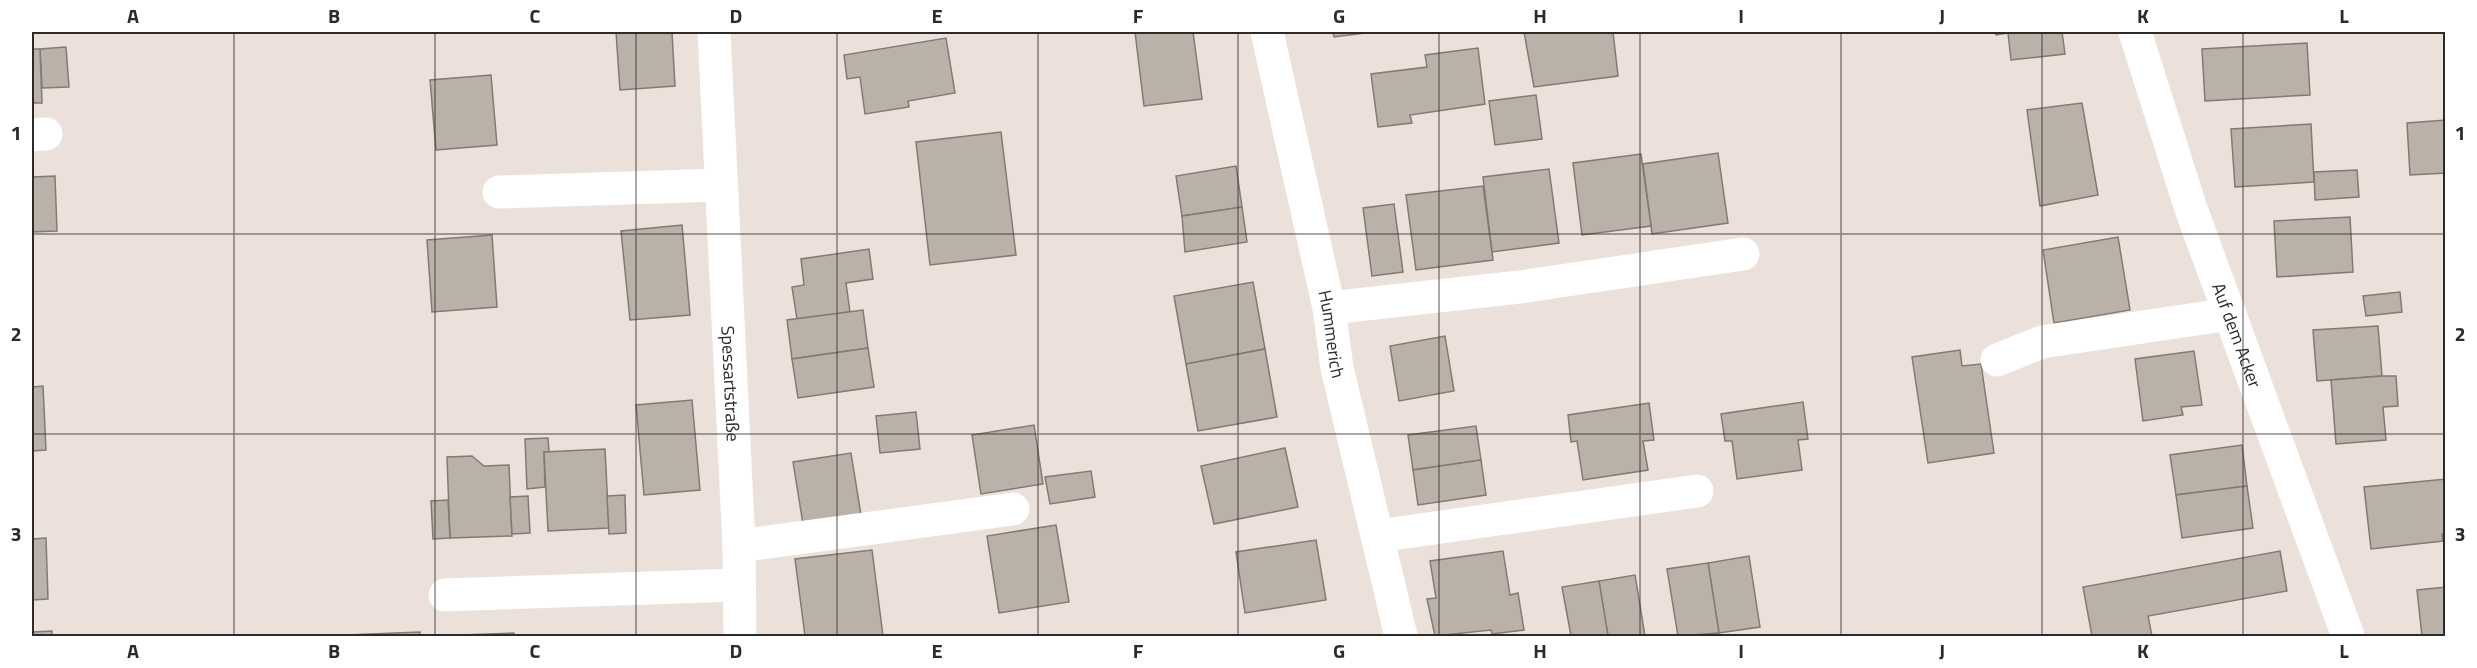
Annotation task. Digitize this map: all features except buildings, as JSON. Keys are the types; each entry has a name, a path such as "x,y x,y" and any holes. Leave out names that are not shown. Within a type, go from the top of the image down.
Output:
{"street":[{"name":"Spessartstraße","path":"714,32 739,546 740,636"},
{"name":"Hummerich","path":"1267,32 1329,309 1337,368 1401,636"},
{"name":"Auf dem Acker","path":"2135,32 2192,209 2348,636"},
{"path":"499,192 721,185"},
{"path":"1329,309 1520,287 1743,254"},
{"path":"1997,360 2043,342 2230,314"},
{"path":"1378,536 1697,491"},
{"path":"739,546 1013,509"},
{"path":"445,595 738,585"}]}
